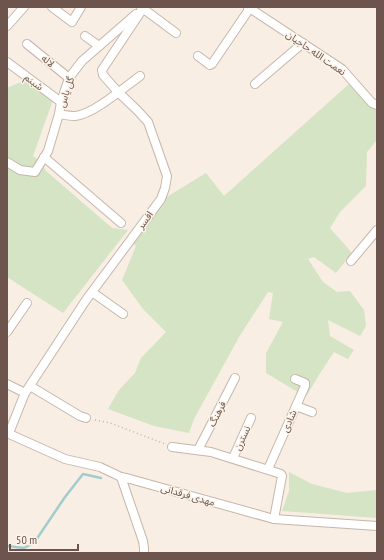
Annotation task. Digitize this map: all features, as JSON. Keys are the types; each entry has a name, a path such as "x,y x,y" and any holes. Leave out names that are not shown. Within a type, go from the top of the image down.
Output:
{"street":[{"path":"7,26 24,7"},
{"path":"52,7 72,22 81,7"},
{"path":"142,7 176,33"},
{"name":"گل یاس","path":"7,162 20,170 35,172 48,151 60,114 61,102 69,78 82,61 142,7"},
{"name":"افسر","path":"8,433 28,390 62,336 92,292 161,199 165,188 167,176 148,122 118,92 103,75 102,70 142,7"},
{"path":"198,56 210,65 212,64 249,7"},
{"name":"نعمت الله حاجیان","path":"249,7 342,69 372,102 377,105"},
{"path":"85,36 99,46"},
{"path":"255,84 303,43"},
{"name":"لاله","path":"27,44 69,78"},
{"name":"شبنم","path":"7,62 61,102"},
{"path":"60,114 76,116 84,114 102,104 140,76"},
{"path":"44,156 121,223"},
{"path":"351,261 377,230"},
{"path":"92,292 122,314"},
{"path":"7,332 27,303"},
{"name":"فرهنگ","path":"198,450 236,378"},
{"name":"شادی","path":"268,469 306,384 294,379"},
{"path":"7,384 28,390 86,418"},
{"path":"296,406 312,412"},
{"name":"نسترن","path":"233,458 251,418"},
{"name":"مهدی فرقدانی","path":"8,433 65,459 100,467 120,477 274,519 377,526"},
{"path":"172,446 211,452 279,472 282,476 274,519"},
{"path":"120,477 143,541 144,553"}],"path":[{"path":"86,418 110,423 172,446"}],"green space":[{"path":"23,81 54,97 33,156 41,162 46,171 112,228 128,230 63,313 7,277 7,88"},
{"path":"349,84 369,106 377,111 377,140 367,152 366,186 340,212 330,228 352,253 336,273 314,257 308,259 323,282 337,292 350,291 364,310 366,326 360,336 328,320 330,336 354,350 348,359 334,352 306,397 266,373 266,353 283,322 269,319 273,293 268,292 239,337 194,419 189,433 154,426 108,409 119,390 135,373 141,358 166,332 143,309 122,280 136,246 133,243 165,198 206,173 224,196"},
{"path":"289,472 312,484 347,493 376,490 377,518 282,511 289,491"}],"waterway":[{"path":"7,546 24,548 34,543 65,497 83,474 101,478"}]}
